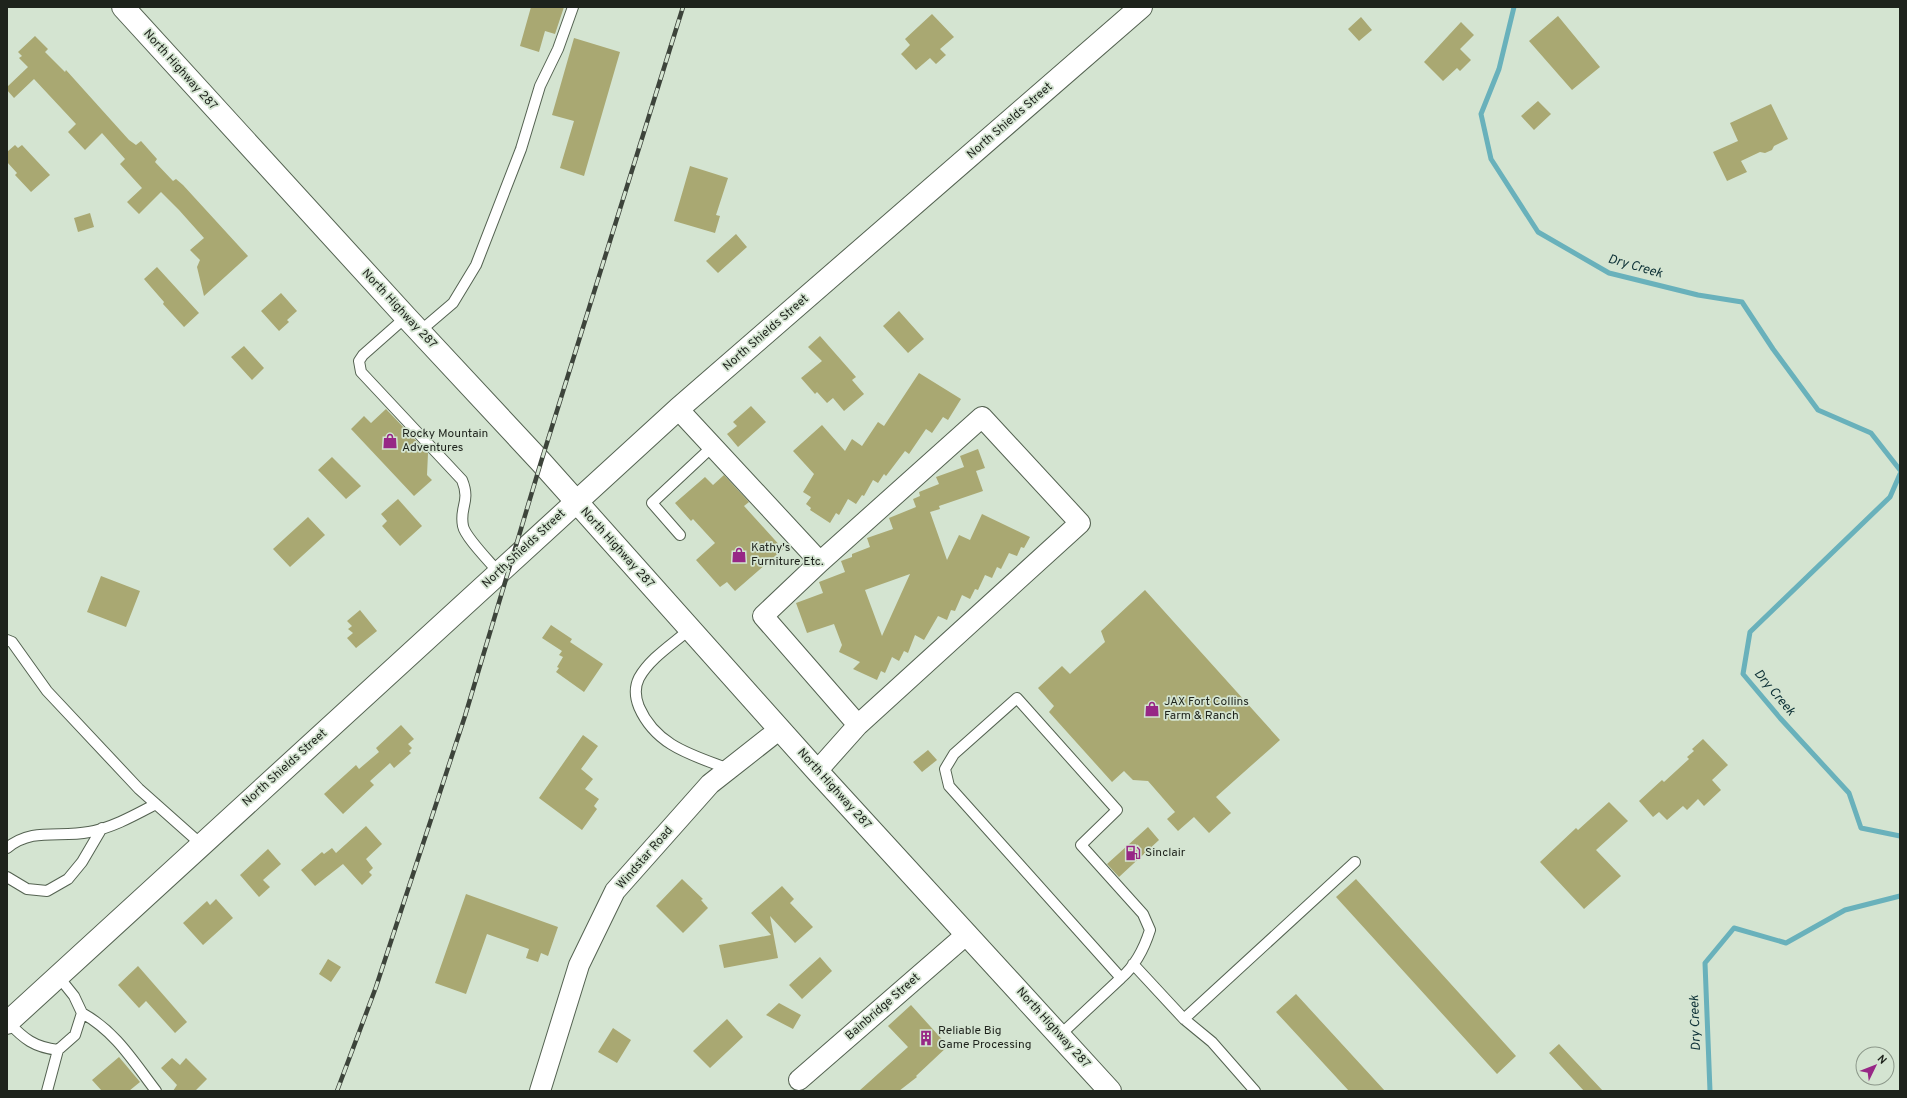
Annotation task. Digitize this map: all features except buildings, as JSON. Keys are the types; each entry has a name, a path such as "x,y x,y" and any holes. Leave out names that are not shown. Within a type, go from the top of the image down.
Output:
{"main road":[{"name":"North Highway 287","path":"123,7 575,502 817,771 1110,1091"},
{"name":"North Shields Street","path":"7,1022 678,409 1141,7"}],"street":[{"path":"678,409 820,562"},
{"path":"817,771 858,725 1080,523 982,417 820,562 763,616 858,725"},
{"name":"Windstar Road","path":"540,1091 579,966 616,891 710,784 780,729"},
{"name":"Bainbridge Street","path":"799,1080 967,934"}],"lane":[{"path":"499,573 463,527 463,511 466,500 466,490 462,480 360,372 359,361 363,355 412,325 454,303 476,265 521,149 540,86 558,49 573,7"},
{"path":"680,535 652,503 713,446"},
{"path":"690,629 650,664 639,678 635,690 637,701 645,720 662,740 684,752 729,769"},
{"path":"7,640 12,642 47,691 139,788 202,845"},
{"path":"1060,1035 1121,978 1144,949 1150,930 1143,914 1081,845 1117,810 1017,698 954,754 946,769 949,786 1121,978"},
{"path":"7,848 31,835 89,832 120,822 156,804"},
{"path":"7,877 27,889 47,891 68,879 82,862 102,828"},
{"path":"1184,1019 1355,862"},
{"path":"1133,964 1184,1019 1212,1042 1255,1091"},
{"path":"58,976 74,996 82,1013 99,1023 114,1037 156,1091"},
{"path":"47,1091 58,1050 75,1035 82,1013"},
{"path":"7,1022 25,1039 44,1048 58,1050"}],"waterway":[{"name":"Dry Creek","path":"1514,7 1499,69 1481,114 1491,159 1538,232 1609,273 1698,295 1742,302 1773,349 1818,410 1871,433 1900,470"},
{"name":"Dry Creek","path":"1900,474 1890,497 1750,632 1743,674 1780,718 1849,793 1861,828 1900,836"},
{"name":"Dry Creek","path":"1710,1091 1705,963 1734,928 1786,943 1845,910 1900,896"}],"railway":[{"path":"337,1091 376,987 465,716 541,462 683,7"}],"place":[{"name":"Rocky Mountain Adventures","path":"390,441"},
{"name":"Kathy's Furniture Etc.","path":"739,555"},
{"name":"JAX Fort Collins Farm & Ranch","path":"1152,709"},
{"name":"Sinclair","path":"1133,853"},
{"name":"Reliable Big Game Processing","path":"926,1038"}]}
